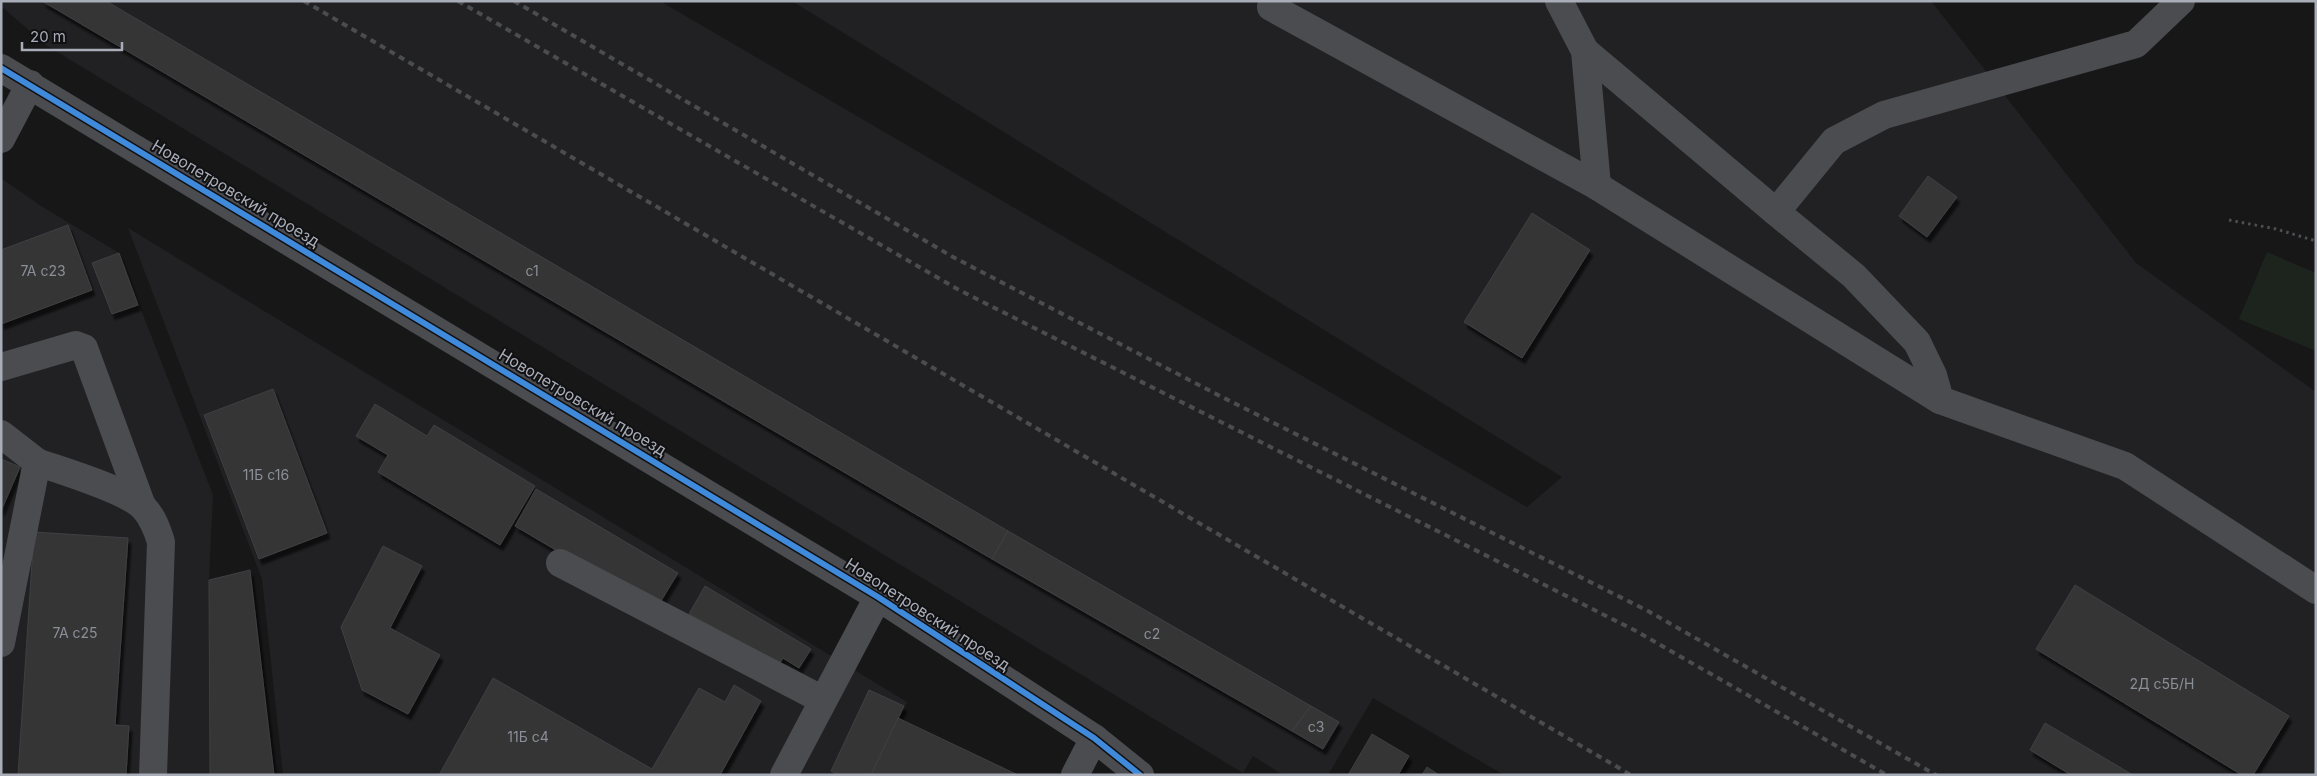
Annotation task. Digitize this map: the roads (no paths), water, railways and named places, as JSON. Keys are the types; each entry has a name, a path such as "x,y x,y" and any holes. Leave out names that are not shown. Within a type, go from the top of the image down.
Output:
{"street":[{"path":"1559,1 1585,51 1597,186"},
{"path":"1776,212 1834,141 1884,115 2136,44 2181,1"},
{"path":"1268,3 1597,186 1940,400 2125,466 2316,590"},
{"path":"1585,51 1854,276 1917,342 1933,375 1940,400"},
{"name":"Новопетровский проезд","path":"1,68 878,597 1094,738 1140,775"},
{"path":"1,139 30,84"},
{"path":"1,367 76,345 84,348 142,506 154,521 161,542 153,775"},
{"path":"1,434 37,462 104,486 142,506"},
{"path":"1,643 37,462"},
{"path":"560,563 823,700"},
{"path":"784,775 878,597"},
{"path":"1076,775 1094,738"}],"railway":[{"path":"304,1 1631,775"},
{"path":"458,1 959,290 1636,631 1887,775"},
{"path":"514,1 953,257 1220,396 1648,611 1936,775"}]}
